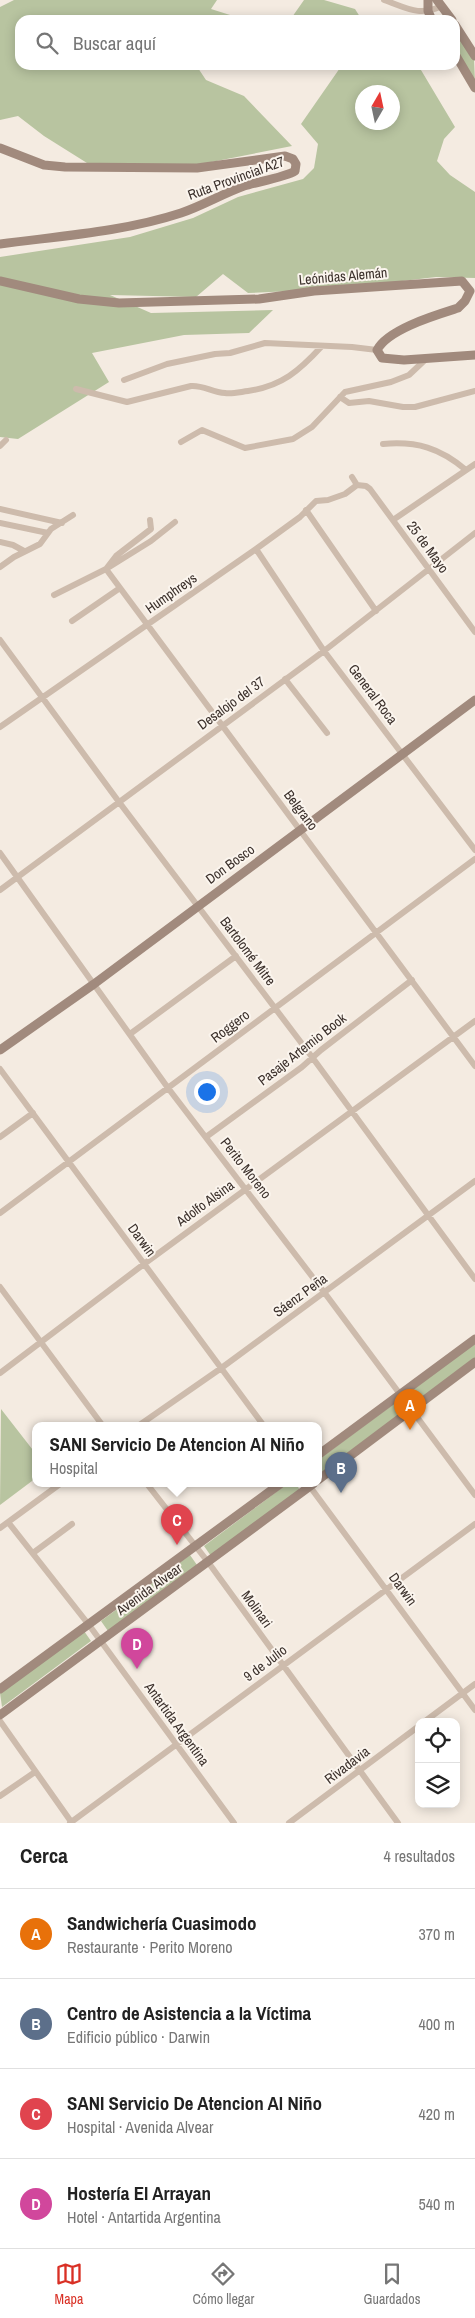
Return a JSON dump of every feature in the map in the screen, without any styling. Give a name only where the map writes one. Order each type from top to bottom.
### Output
[{"type":"street","points":[[384,0],[427,15]]},
{"type":"street","points":[[428,0],[430,15]]},
{"type":"street","points":[[431,15],[440,3],[448,15]]},
{"type":"street","points":[[460,33],[475,56]]},
{"type":"street","points":[[460,62],[475,88]]},
{"type":"street","name":"Ruta Provincial A27","points":[[0,148],[44,165],[65,167],[175,170],[285,156],[293,159],[296,164],[295,171],[290,174],[269,178],[242,187],[173,215],[138,224],[0,244]]},
{"type":"street","name":"Leónidas Alemán","points":[[0,281],[41,292],[119,303],[259,299],[314,291],[380,286],[462,282],[466,284],[470,291],[465,301],[458,308],[396,332],[385,340],[377,350]]},
{"type":"street","points":[[124,380],[167,364],[216,354],[230,354],[265,343],[377,350],[382,358],[404,360],[475,355]]},
{"type":"street","points":[[76,389],[127,402],[200,385],[230,394],[262,389],[278,384],[300,369],[322,346]]},
{"type":"street","points":[[181,442],[202,430],[246,448],[293,439],[312,426],[340,397],[352,389],[391,382],[409,375],[427,358]]},
{"type":"street","points":[[340,397],[349,402],[369,402],[403,408],[415,407],[475,391]]},
{"type":"street","points":[[0,446],[6,440]]},
{"type":"street","points":[[383,444],[402,443],[440,451],[466,470]]},
{"type":"street","points":[[393,520],[475,464]]},
{"type":"street","points":[[352,477],[357,485]]},
{"type":"street","name":"25 de Mayo","points":[[357,485],[366,486],[370,489],[475,632]]},
{"type":"street","name":"Humphreys","points":[[0,727],[256,549],[316,501],[328,500],[345,494],[357,485]]},
{"type":"street","points":[[0,509],[62,523]]},
{"type":"street","points":[[306,510],[376,611]]},
{"type":"street","points":[[0,567],[40,544],[48,533],[73,515]]},
{"type":"street","points":[[106,569],[116,556],[151,529],[150,520]]},
{"type":"street","points":[[54,595],[106,569],[151,541],[175,522]]},
{"type":"street","points":[[0,523],[48,533]]},
{"type":"street","name":"Desalojo del 37","points":[[0,890],[324,651],[475,533]]},
{"type":"street","points":[[0,542],[13,545],[24,552]]},
{"type":"street","name":"General Roca","points":[[256,549],[324,651],[475,850]]},
{"type":"street","name":"Belgrano","points":[[106,569],[475,1066]]},
{"type":"street","points":[[72,621],[120,588]]},
{"type":"street","name":"Bartolomé Mitre","points":[[0,640],[119,802],[275,1007],[475,1279]]},
{"type":"street","points":[[285,679],[327,733]]},
{"type":"street","name":"Don Bosco","points":[[0,1050],[94,984],[197,905],[301,831],[475,700]]},
{"type":"street","name":"Perito Moreno","points":[[0,853],[168,1088],[324,1292],[475,1495]]},
{"type":"street","name":"Roggero","points":[[0,1212],[475,859]]},
{"type":"street","points":[[130,1034],[236,956]]},
{"type":"street","name":"Pasaje Artemio Book","points":[[206,1137],[412,980]]},
{"type":"street","name":"Adolfo Alsina","points":[[0,1373],[144,1264],[475,1021]]},
{"type":"street","name":"Darwin","points":[[0,1069],[261,1422]]},
{"type":"street","points":[[0,1137],[33,1113]]},
{"type":"street","name":"Sáenz Peña","points":[[144,1422],[220,1369],[475,1181]]},
{"type":"street","points":[[0,1288],[100,1422]]},
{"type":"street","points":[[322,1453],[475,1339]]},
{"type":"street","points":[[322,1477],[475,1362]]},
{"type":"street","points":[[0,1528],[56,1487]]},
{"type":"street","name":"Molinari","points":[[149,1487],[208,1562],[398,1823]]},
{"type":"street","name":"Avenida Alvear","points":[[0,1689],[276,1487]]},
{"type":"street","name":"Avenida Alvear","points":[[0,1715],[308,1487]]},
{"type":"street","name":"Darwin","points":[[312,1487],[475,1710]]},
{"type":"street","name":"Antartida Argentina","points":[[8,1522],[89,1625],[234,1823]]},
{"type":"street","points":[[33,1553],[72,1524]]},
{"type":"street","name":"9 de Julio","points":[[71,1823],[475,1524]]},
{"type":"street","points":[[429,1718],[475,1684]]},
{"type":"street","points":[[0,1721],[71,1823]]},
{"type":"street","name":"Rivadavia","points":[[289,1823],[415,1729]]},
{"type":"street","points":[[0,1796],[34,1772]]},
{"type":"green space","points":[[14,0],[217,0],[211,9],[230,15],[15,15],[15,70],[199,70],[206,80],[244,96],[292,146],[191,166],[87,163],[44,136],[18,116],[0,120],[0,7]]},
{"type":"green space","points":[[304,0],[324,0],[355,9],[359,15],[294,15]]},
{"type":"green space","points":[[460,37],[474,59],[475,82],[460,58]]},
{"type":"green space","points":[[339,70],[421,70],[455,127],[444,139],[437,161],[450,175],[475,192],[475,278],[436,277],[335,289],[248,293],[223,274],[196,297],[110,295],[151,313],[273,310],[249,333],[184,335],[92,353],[109,382],[18,439],[0,437],[0,257],[130,237],[193,218],[238,197],[303,179],[314,168],[318,144],[301,124]]},
{"type":"green space","points":[[475,1343],[475,1359],[418,1401],[411,1391]]},
{"type":"green space","points":[[395,1403],[402,1413],[322,1472],[322,1457]]},
{"type":"green space","points":[[1,1409],[32,1449],[32,1481],[0,1505]]},
{"type":"green space","points":[[283,1487],[298,1487],[300,1490],[211,1556],[204,1546]]},
{"type":"green space","points":[[190,1555],[197,1565],[108,1631],[101,1621]]},
{"type":"green space","points":[[84,1631],[91,1641],[2,1707],[0,1693]]},
{"type":"place","name":"Sandwichería Cuasimodo","points":[[410,1430]]},
{"type":"place","name":"Centro de Asistencia a la Víctima","points":[[341,1493]]},
{"type":"place","name":"SANI Servicio De Atencion Al Niño","points":[[177,1545]]},
{"type":"place","name":"Hostería El Arrayan","points":[[137,1669]]}]
